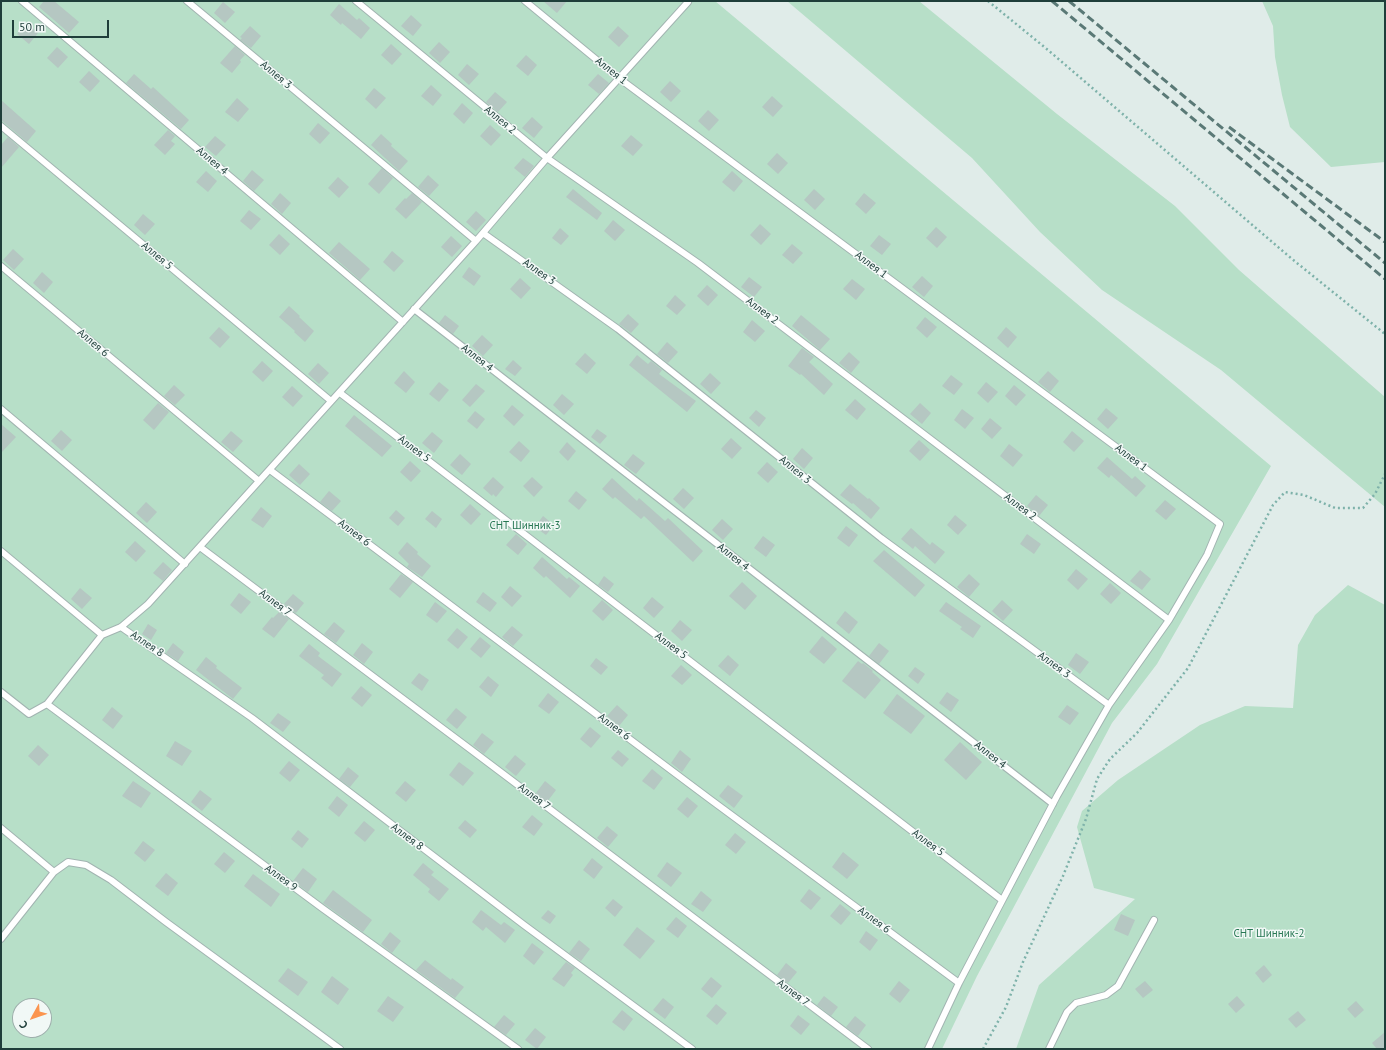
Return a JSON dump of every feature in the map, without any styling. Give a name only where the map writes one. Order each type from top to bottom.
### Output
[{"type":"lane","name":"Аллея 4","points":[[22,1],[403,322]]},
{"type":"lane","name":"Аллея 3","points":[[187,1],[476,241]]},
{"type":"lane","name":"Аллея 2","points":[[356,1],[547,158],[698,263],[1169,620]]},
{"type":"lane","name":"Аллея 1","points":[[524,1],[620,79],[1220,524],[1207,555],[1169,620]]},
{"type":"lane","points":[[1,692],[29,714],[46,704],[102,635],[121,627],[148,604],[331,401],[340,393],[476,241],[547,158],[688,2]]},
{"type":"lane","name":"Аллея 5","points":[[1,126],[331,401]]},
{"type":"lane","name":"Аллея 3","points":[[483,233],[618,328],[881,538],[1110,705]]},
{"type":"lane","name":"Аллея 6","points":[[1,266],[259,481]]},
{"type":"lane","name":"Аллея 4","points":[[414,309],[1053,804]]},
{"type":"lane","name":"Аллея 5","points":[[340,393],[1002,900]]},
{"type":"lane","points":[[1,409],[185,564]]},
{"type":"lane","name":"Аллея 6","points":[[270,470],[699,791],[959,983]]},
{"type":"lane","name":"Аллея 7","points":[[200,547],[868,1049]]},
{"type":"lane","points":[[1,551],[102,635]]},
{"type":"lane","points":[[928,1049],[959,983],[1053,804],[1110,705],[1169,620]]},
{"type":"lane","name":"Аллея 8","points":[[121,627],[252,718],[518,920],[692,1049]]},
{"type":"lane","name":"Аллея 9","points":[[46,704],[322,908],[518,1049]]},
{"type":"lane","points":[[1,828],[54,872]]},
{"type":"lane","points":[[1,939],[54,872],[68,862],[86,865],[111,880],[340,1049]]},
{"type":"lane","points":[[1049,1049],[1067,1012],[1076,1003],[1106,995],[1118,986],[1154,920]]},
{"type":"path","points":[[988,1],[1292,259],[1385,334]]},
{"type":"path","points":[[983,1049],[1006,1008],[1023,962],[1063,876],[1086,819],[1097,779],[1110,758],[1137,733],[1188,668],[1273,505],[1285,492],[1304,495],[1334,508],[1363,508],[1375,494],[1385,474]]},
{"type":"green space","name":"СНТ Шинник-3","points":[[1,1],[715,1],[1271,466],[1157,664],[1112,723],[977,976],[942,1049],[1,1049]]},
{"type":"green space","points":[[787,1],[919,1],[1057,114],[1175,206],[1239,270],[1385,397],[1385,507],[1221,370],[1102,290],[1040,232],[972,158]]},
{"type":"green space","points":[[1262,1],[1385,1],[1385,162],[1331,167],[1290,127],[1275,57],[1273,26]]},
{"type":"green space","name":"СНТ Шинник-2","points":[[1348,585],[1385,605],[1385,1049],[1016,1049],[1039,985],[1135,899],[1094,888],[1077,827],[1082,811],[1118,780],[1200,725],[1245,706],[1293,708],[1298,645],[1315,615]]},
{"type":"building","points":[[44,1],[54,1],[79,22],[69,33],[39,7]]},
{"type":"building","points":[[543,1],[567,1],[557,13]]},
{"type":"building","points":[[223,2],[235,12],[225,23],[214,13]]},
{"type":"building","points":[[339,4],[357,20],[359,18],[370,28],[361,39],[330,15]]},
{"type":"building","points":[[411,15],[422,25],[413,36],[401,26]]},
{"type":"building","points":[[27,23],[38,33],[29,44],[17,34]]},
{"type":"building","points":[[250,26],[261,36],[251,48],[240,40],[242,38],[240,37]]},
{"type":"building","points":[[618,26],[629,36],[619,47],[608,37]]},
{"type":"building","points":[[439,42],[450,52],[440,63],[429,53]]},
{"type":"building","points":[[391,44],[402,54],[392,65],[381,55]]},
{"type":"building","points":[[235,46],[245,55],[232,73],[220,63]]},
{"type":"building","points":[[57,47],[68,57],[58,68],[47,58]]},
{"type":"building","points":[[526,55],[537,65],[528,76],[516,66]]},
{"type":"building","points":[[467,64],[479,74],[469,85],[458,75]]},
{"type":"building","points":[[89,71],[100,81],[90,92],[79,82]]},
{"type":"building","points":[[134,74],[151,89],[153,87],[189,120],[181,129],[126,83]]},
{"type":"building","points":[[598,74],[609,83],[599,94],[588,85]]},
{"type":"building","points":[[670,81],[681,91],[671,102],[660,92]]},
{"type":"building","points":[[431,85],[442,95],[433,106],[421,96]]},
{"type":"building","points":[[374,88],[386,98],[376,109],[365,99]]},
{"type":"building","points":[[495,92],[507,102],[498,112],[486,102]]},
{"type":"building","points":[[772,96],[783,106],[773,117],[762,107]]},
{"type":"building","points":[[237,98],[249,109],[238,122],[225,112]]},
{"type":"building","points":[[1,100],[36,131],[27,142],[1,120]]},
{"type":"building","points":[[462,103],[473,113],[464,124],[453,114]]},
{"type":"building","points":[[708,110],[719,120],[709,131],[698,121]]},
{"type":"building","points":[[532,117],[543,127],[534,138],[522,128]]},
{"type":"building","points":[[318,123],[330,133],[320,144],[309,134]]},
{"type":"building","points":[[490,125],[501,135],[491,146],[480,136]]},
{"type":"building","points":[[168,130],[175,136],[171,141],[175,144],[165,155],[154,145]]},
{"type":"building","points":[[381,134],[392,144],[391,146],[408,161],[399,171],[371,145]]},
{"type":"building","points":[[631,135],[643,145],[633,156],[621,146]]},
{"type":"building","points":[[215,136],[226,145],[216,156],[205,147]]},
{"type":"building","points":[[8,137],[19,147],[1,168],[1,145]]},
{"type":"building","points":[[777,153],[788,163],[778,174],[767,164]]},
{"type":"building","points":[[523,158],[534,166],[525,177],[514,168]]},
{"type":"building","points":[[382,168],[393,178],[379,194],[368,184]]},
{"type":"building","points":[[252,170],[264,180],[254,191],[243,181]]},
{"type":"building","points":[[206,171],[217,181],[208,192],[196,182]]},
{"type":"building","points":[[732,171],[743,181],[734,192],[722,182]]},
{"type":"building","points":[[428,175],[439,185],[429,196],[418,187]]},
{"type":"building","points":[[338,177],[349,187],[339,198],[328,188]]},
{"type":"building","points":[[573,189],[602,213],[597,220],[566,197]]},
{"type":"building","points":[[814,189],[825,199],[815,210],[804,200]]},
{"type":"building","points":[[280,193],[291,203],[282,214],[271,204]]},
{"type":"building","points":[[412,193],[422,202],[406,219],[395,209]]},
{"type":"building","points":[[864,193],[876,203],[866,214],[855,204]]},
{"type":"building","points":[[249,210],[261,219],[251,230],[240,221]]},
{"type":"building","points":[[476,211],[486,220],[476,231],[466,222]]},
{"type":"building","points":[[143,214],[155,224],[145,235],[134,225]]},
{"type":"building","points":[[613,220],[625,230],[615,241],[604,231]]},
{"type":"building","points":[[760,224],[771,234],[761,245],[750,235]]},
{"type":"building","points":[[936,227],[947,237],[937,248],[926,238]]},
{"type":"building","points":[[560,228],[569,236],[561,245],[552,238]]},
{"type":"building","points":[[279,234],[290,244],[280,255],[269,245]]},
{"type":"building","points":[[879,235],[891,244],[882,255],[870,246]]},
{"type":"building","points":[[451,236],[462,246],[452,257],[441,247]]},
{"type":"building","points":[[339,242],[370,269],[360,280],[329,253]]},
{"type":"building","points":[[792,244],[803,253],[793,264],[782,255]]},
{"type":"building","points":[[13,249],[24,259],[14,270],[3,260]]},
{"type":"building","points":[[392,251],[404,261],[394,272],[383,262]]},
{"type":"building","points":[[469,267],[481,276],[474,286],[462,277]]},
{"type":"building","points":[[42,272],[53,282],[44,293],[33,283]]},
{"type":"building","points":[[922,276],[933,286],[924,297],[912,287]]},
{"type":"building","points":[[749,277],[762,287],[754,297],[741,287]]},
{"type":"building","points":[[520,278],[531,288],[521,299],[510,289]]},
{"type":"building","points":[[852,279],[865,289],[856,300],[843,289]]},
{"type":"building","points":[[707,285],[718,295],[708,306],[697,296]]},
{"type":"building","points":[[675,295],[686,305],[677,315],[666,306]]},
{"type":"building","points":[[289,306],[314,331],[305,342],[279,317]]},
{"type":"building","points":[[628,314],[639,324],[631,333],[619,324]]},
{"type":"building","points":[[445,315],[459,326],[453,334],[439,323]]},
{"type":"building","points":[[801,315],[830,339],[820,350],[792,326]]},
{"type":"building","points":[[925,317],[937,327],[927,338],[916,328]]},
{"type":"building","points":[[752,320],[765,331],[755,342],[743,332]]},
{"type":"building","points":[[219,327],[230,337],[220,348],[209,338]]},
{"type":"building","points":[[1006,327],[1017,337],[1008,348],[997,338]]},
{"type":"building","points":[[482,335],[493,345],[483,356],[472,346]]},
{"type":"building","points":[[667,342],[678,352],[668,363],[657,354]]},
{"type":"building","points":[[802,348],[814,357],[809,362],[833,384],[824,395],[801,374],[800,375],[788,366]]},
{"type":"building","points":[[849,352],[860,362],[851,373],[839,363]]},
{"type":"building","points":[[585,353],[596,363],[587,374],[575,364]]},
{"type":"building","points":[[637,355],[648,364],[651,361],[662,370],[659,374],[696,401],[687,412],[629,365]]},
{"type":"building","points":[[513,360],[522,368],[515,376],[505,369]]},
{"type":"building","points":[[262,361],[273,371],[263,382],[252,372]]},
{"type":"building","points":[[318,363],[329,373],[319,384],[308,374]]},
{"type":"building","points":[[404,371],[415,382],[406,393],[394,383]]},
{"type":"building","points":[[1048,371],[1059,381],[1050,392],[1038,382]]},
{"type":"building","points":[[710,373],[721,383],[711,394],[700,384]]},
{"type":"building","points":[[951,375],[963,384],[954,395],[942,386]]},
{"type":"building","points":[[439,382],[449,390],[439,402],[429,394]]},
{"type":"building","points":[[986,382],[998,392],[988,403],[977,393]]},
{"type":"building","points":[[476,384],[485,391],[470,407],[462,400]]},
{"type":"building","points":[[174,385],[185,395],[175,405],[164,396]]},
{"type":"building","points":[[1014,385],[1026,395],[1016,406],[1005,396]]},
{"type":"building","points":[[292,386],[303,396],[293,407],[282,397]]},
{"type":"building","points":[[562,394],[574,404],[564,415],[553,405]]},
{"type":"building","points":[[855,399],[866,409],[857,420],[845,410]]},
{"type":"building","points":[[158,403],[169,412],[154,430],[143,420]]},
{"type":"building","points":[[920,403],[931,413],[922,424],[910,414]]},
{"type":"building","points":[[512,405],[524,415],[514,426],[503,416]]},
{"type":"building","points":[[1106,408],[1118,418],[1108,429],[1097,419]]},
{"type":"building","points":[[962,409],[974,418],[965,429],[954,420]]},
{"type":"building","points":[[756,410],[766,418],[759,427],[749,418]]},
{"type":"building","points":[[475,411],[485,419],[477,429],[467,421]]},
{"type":"building","points":[[354,415],[392,446],[382,457],[345,426]]},
{"type":"building","points":[[990,418],[1002,428],[992,439],[981,429]]},
{"type":"building","points":[[1,424],[16,437],[1,453]]},
{"type":"building","points":[[597,429],[607,436],[600,444],[591,437]]},
{"type":"building","points":[[61,430],[72,440],[62,451],[51,441]]},
{"type":"building","points":[[231,431],[243,441],[233,452],[221,442]]},
{"type":"building","points":[[1072,431],[1084,441],[1074,452],[1063,442]]},
{"type":"building","points":[[432,432],[443,441],[434,453],[422,443]]},
{"type":"building","points":[[731,438],[742,448],[732,459],[721,449]]},
{"type":"building","points":[[919,440],[930,450],[920,461],[909,451]]},
{"type":"building","points":[[519,441],[530,451],[521,462],[509,452]]},
{"type":"building","points":[[567,442],[576,451],[568,461],[559,452]]},
{"type":"building","points":[[1009,444],[1023,455],[1013,467],[1000,456]]},
{"type":"building","points":[[802,448],[813,458],[804,469],[793,459]]},
{"type":"building","points":[[460,454],[471,464],[462,475],[450,465]]},
{"type":"building","points":[[633,454],[645,463],[636,474],[624,465]]},
{"type":"building","points":[[1107,457],[1132,479],[1135,476],[1146,486],[1136,497],[1111,475],[1109,478],[1097,468]]},
{"type":"building","points":[[410,461],[421,471],[411,482],[400,472]]},
{"type":"building","points":[[767,462],[778,472],[768,483],[757,473]]},
{"type":"building","points":[[299,464],[310,474],[300,485],[289,475]]},
{"type":"building","points":[[493,477],[504,487],[496,497],[493,494],[492,496],[483,488]]},
{"type":"building","points":[[532,477],[543,487],[534,497],[523,486]]},
{"type":"building","points":[[612,478],[637,501],[639,498],[665,521],[668,518],[703,551],[693,562],[644,516],[641,519],[615,497],[613,499],[602,489]]},
{"type":"building","points":[[850,484],[880,508],[871,519],[853,503],[852,504],[840,495]]},
{"type":"building","points":[[683,488],[694,498],[684,509],[673,499]]},
{"type":"building","points":[[329,491],[341,501],[332,511],[320,502]]},
{"type":"building","points":[[576,491],[587,500],[579,510],[568,501]]},
{"type":"building","points":[[1036,495],[1048,505],[1039,516],[1027,506]]},
{"type":"building","points":[[1165,500],[1176,509],[1166,520],[1155,511]]},
{"type":"building","points":[[146,502],[157,512],[147,523],[136,513]]},
{"type":"building","points":[[470,504],[481,514],[471,525],[460,515]]},
{"type":"building","points":[[261,507],[272,516],[263,528],[251,520]]},
{"type":"building","points":[[396,510],[405,518],[398,526],[389,518]]},
{"type":"building","points":[[432,511],[442,519],[436,528],[425,519]]},
{"type":"building","points":[[955,515],[967,525],[958,535],[947,525]]},
{"type":"building","points":[[543,516],[554,525],[546,535],[535,527]]},
{"type":"building","points":[[722,519],[733,529],[723,540],[712,530]]},
{"type":"building","points":[[846,526],[858,535],[849,547],[837,538]]},
{"type":"building","points":[[911,528],[930,545],[932,542],[945,552],[935,564],[915,546],[913,549],[901,539]]},
{"type":"building","points":[[516,534],[527,544],[518,555],[506,545]]},
{"type":"building","points":[[1027,534],[1041,544],[1034,554],[1020,544]]},
{"type":"building","points":[[763,536],[775,545],[766,557],[754,548]]},
{"type":"building","points":[[135,541],[146,551],[136,562],[125,552]]},
{"type":"building","points":[[407,542],[418,552],[417,554],[431,566],[422,577],[407,567],[409,564],[398,553]]},
{"type":"building","points":[[884,550],[925,585],[915,597],[873,561]]},
{"type":"building","points":[[542,557],[567,579],[569,577],[580,586],[570,598],[546,576],[544,578],[533,568]]},
{"type":"building","points":[[163,562],[172,570],[163,581],[153,573]]},
{"type":"building","points":[[1076,569],[1088,579],[1078,590],[1067,580]]},
{"type":"building","points":[[1140,570],[1151,579],[1142,590],[1130,581]]},
{"type":"building","points":[[401,574],[413,582],[400,598],[389,589]]},
{"type":"building","points":[[969,574],[980,584],[969,597],[957,587]]},
{"type":"building","points":[[604,576],[614,584],[608,592],[598,585]]},
{"type":"building","points":[[742,582],[757,596],[745,610],[729,596]]},
{"type":"building","points":[[1110,583],[1121,593],[1111,604],[1100,594]]},
{"type":"building","points":[[510,586],[522,596],[512,607],[501,597]]},
{"type":"building","points":[[80,588],[92,598],[82,609],[71,599]]},
{"type":"building","points":[[483,592],[497,603],[490,612],[476,602]]},
{"type":"building","points":[[239,593],[251,602],[241,614],[230,605]]},
{"type":"building","points":[[293,594],[304,603],[296,613],[284,604]]},
{"type":"building","points":[[652,597],[664,607],[654,618],[643,608]]},
{"type":"building","points":[[602,600],[613,610],[603,621],[592,611]]},
{"type":"building","points":[[1002,600],[1013,610],[1003,621],[992,611]]},
{"type":"building","points":[[435,602],[447,611],[437,623],[426,615]]},
{"type":"building","points":[[946,602],[981,626],[973,638],[960,629],[962,627],[939,611]]},
{"type":"building","points":[[845,611],[858,622],[849,634],[836,623]]},
{"type":"building","points":[[279,612],[289,619],[274,638],[262,629],[272,617],[273,618]]},
{"type":"building","points":[[680,620],[692,630],[682,641],[671,631]]},
{"type":"building","points":[[334,622],[345,631],[336,643],[324,634]]},
{"type":"building","points":[[148,624],[157,630],[151,640],[142,634]]},
{"type":"building","points":[[512,626],[523,635],[513,646],[502,637]]},
{"type":"building","points":[[457,628],[468,637],[458,649],[447,640]]},
{"type":"building","points":[[822,636],[837,649],[824,664],[809,652]]},
{"type":"building","points":[[480,637],[491,646],[481,658],[470,649]]},
{"type":"building","points":[[173,643],[184,652],[178,661],[166,653]]},
{"type":"building","points":[[362,643],[373,652],[364,664],[353,655]]},
{"type":"building","points":[[879,643],[889,651],[879,664],[869,656]]},
{"type":"building","points":[[309,644],[320,653],[318,656],[342,674],[332,687],[321,678],[324,675],[299,656]]},
{"type":"building","points":[[1076,653],[1089,662],[1080,674],[1068,665]]},
{"type":"building","points":[[728,655],[739,665],[730,676],[718,666]]},
{"type":"building","points":[[206,657],[217,666],[216,668],[242,688],[233,699],[196,670]]},
{"type":"building","points":[[596,658],[608,667],[601,675],[590,666]]},
{"type":"building","points":[[858,661],[873,671],[872,672],[881,680],[865,699],[842,681]]},
{"type":"building","points":[[681,665],[692,675],[682,685],[671,676]]},
{"type":"building","points":[[915,667],[925,674],[918,684],[908,676]]},
{"type":"building","points":[[419,673],[429,680],[422,691],[411,683]]},
{"type":"building","points":[[488,676],[499,685],[491,697],[479,687]]},
{"type":"building","points":[[361,686],[372,695],[362,707],[351,698]]},
{"type":"building","points":[[947,692],[959,700],[951,712],[939,703]]},
{"type":"building","points":[[548,693],[559,702],[549,714],[538,706]]},
{"type":"building","points":[[897,694],[925,716],[911,734],[883,713]]},
{"type":"building","points":[[617,705],[628,715],[619,726],[607,716]]},
{"type":"building","points":[[1067,705],[1079,713],[1070,725],[1058,717]]},
{"type":"building","points":[[112,707],[123,716],[113,729],[102,720]]},
{"type":"building","points":[[456,708],[467,717],[457,729],[446,720]]},
{"type":"building","points":[[278,713],[291,722],[283,732],[270,723]]},
{"type":"building","points":[[590,727],[601,736],[591,748],[580,739]]},
{"type":"building","points":[[482,733],[494,742],[484,754],[473,745]]},
{"type":"building","points":[[175,741],[192,751],[182,766],[166,756]]},
{"type":"building","points":[[960,742],[982,762],[966,780],[944,760]]},
{"type":"building","points":[[38,745],[49,755],[39,766],[28,756]]},
{"type":"building","points":[[618,750],[629,759],[622,767],[611,758]]},
{"type":"building","points":[[680,750],[691,759],[682,772],[671,763]]},
{"type":"building","points":[[515,755],[526,764],[516,776],[505,767]]},
{"type":"building","points":[[289,761],[300,770],[290,782],[279,773]]},
{"type":"building","points":[[459,762],[474,773],[463,786],[449,775]]},
{"type":"building","points":[[348,767],[359,776],[350,787],[339,779]]},
{"type":"building","points":[[652,769],[663,778],[654,790],[642,781]]},
{"type":"building","points":[[133,781],[151,793],[141,808],[122,796]]},
{"type":"building","points":[[405,781],[416,790],[406,802],[395,793]]},
{"type":"building","points":[[545,781],[556,790],[547,802],[536,793]]},
{"type":"building","points":[[728,785],[743,796],[734,808],[719,796]]},
{"type":"building","points":[[200,790],[212,799],[202,811],[191,802]]},
{"type":"building","points":[[337,796],[348,805],[339,817],[328,808]]},
{"type":"building","points":[[687,797],[698,806],[688,818],[677,809]]},
{"type":"building","points":[[532,815],[543,824],[534,836],[522,827]]},
{"type":"building","points":[[465,820],[477,830],[470,838],[458,828]]},
{"type":"building","points":[[364,821],[375,830],[365,842],[354,833]]},
{"type":"building","points":[[607,826],[618,835],[608,847],[597,838]]},
{"type":"building","points":[[298,830],[309,839],[302,848],[291,839]]},
{"type":"building","points":[[735,833],[746,842],[736,854],[725,845]]},
{"type":"building","points":[[143,841],[155,850],[145,862],[134,853]]},
{"type":"building","points":[[224,852],[235,861],[225,873],[214,864]]},
{"type":"building","points":[[843,852],[859,865],[847,879],[832,867]]},
{"type":"building","points":[[592,858],[603,867],[594,879],[583,870]]},
{"type":"building","points":[[667,862],[682,873],[671,887],[657,876]]},
{"type":"building","points":[[423,863],[434,872],[431,875],[449,889],[439,901],[428,892],[430,889],[413,875]]},
{"type":"building","points":[[303,868],[317,879],[308,892],[293,881]]},
{"type":"building","points":[[166,873],[178,883],[168,896],[155,886]]},
{"type":"building","points":[[253,874],[280,894],[271,907],[244,886]]},
{"type":"building","points":[[809,889],[821,898],[811,910],[800,901]]},
{"type":"building","points":[[333,890],[372,920],[363,932],[323,903]]},
{"type":"building","points":[[701,891],[712,900],[703,912],[691,904]]},
{"type":"building","points":[[613,899],[623,907],[615,917],[605,908]]},
{"type":"building","points":[[840,904],[851,913],[841,925],[830,916]]},
{"type":"building","points":[[481,910],[501,925],[504,922],[515,930],[505,943],[486,927],[483,931],[472,922]]},
{"type":"building","points":[[548,910],[556,916],[550,924],[541,918]]},
{"type":"building","points":[[1121,914],[1135,920],[1128,936],[1114,930]]},
{"type":"building","points":[[676,917],[687,926],[678,938],[666,929]]},
{"type":"building","points":[[637,927],[655,941],[640,959],[623,945]]},
{"type":"building","points":[[866,931],[878,940],[870,951],[859,942]]},
{"type":"building","points":[[390,932],[401,941],[392,953],[381,944]]},
{"type":"building","points":[[579,940],[590,949],[581,961],[569,953]]},
{"type":"building","points":[[532,943],[544,952],[534,965],[523,956]]},
{"type":"building","points":[[425,960],[451,980],[452,978],[464,987],[455,998],[416,970]]},
{"type":"building","points":[[566,962],[575,968],[571,973],[573,975],[564,987],[552,979]]},
{"type":"building","points":[[786,963],[797,972],[788,983],[777,975]]},
{"type":"building","points":[[1264,965],[1272,975],[1263,983],[1255,973]]},
{"type":"building","points":[[288,968],[308,982],[298,996],[278,981]]},
{"type":"building","points":[[332,976],[349,989],[338,1005],[321,992]]},
{"type":"building","points":[[711,977],[722,986],[712,998],[701,989]]},
{"type":"building","points":[[899,981],[910,990],[900,1003],[889,994]]},
{"type":"building","points":[[1145,981],[1153,990],[1143,998],[1135,989]]},
{"type":"building","points":[[388,996],[404,1007],[393,1022],[377,1011]]},
{"type":"building","points":[[824,996],[838,1007],[831,1016],[817,1005]]},
{"type":"building","points":[[1237,996],[1245,1005],[1236,1013],[1228,1004]]},
{"type":"building","points":[[663,998],[674,1007],[665,1019],[653,1010]]},
{"type":"building","points":[[1356,1001],[1364,1010],[1355,1018],[1347,1009]]},
{"type":"building","points":[[716,1004],[727,1013],[717,1025],[706,1016]]},
{"type":"building","points":[[622,1010],[633,1019],[624,1031],[612,1022]]},
{"type":"building","points":[[1298,1011],[1306,1020],[1296,1028],[1288,1019]]},
{"type":"building","points":[[504,1015],[515,1024],[506,1035],[494,1027]]},
{"type":"building","points":[[798,1015],[810,1024],[801,1035],[790,1026]]},
{"type":"building","points":[[855,1016],[866,1025],[858,1036],[846,1027]]},
{"type":"building","points":[[535,1028],[546,1037],[537,1049],[525,1040]]},
{"type":"building","points":[[1385,1032],[1385,1049],[1377,1049],[1372,1043]]},
{"type":"railway","points":[[1052,1],[1385,279]]},
{"type":"railway","points":[[1069,1],[1385,263]]},
{"type":"railway","points":[[1229,127],[1385,242]]}]
